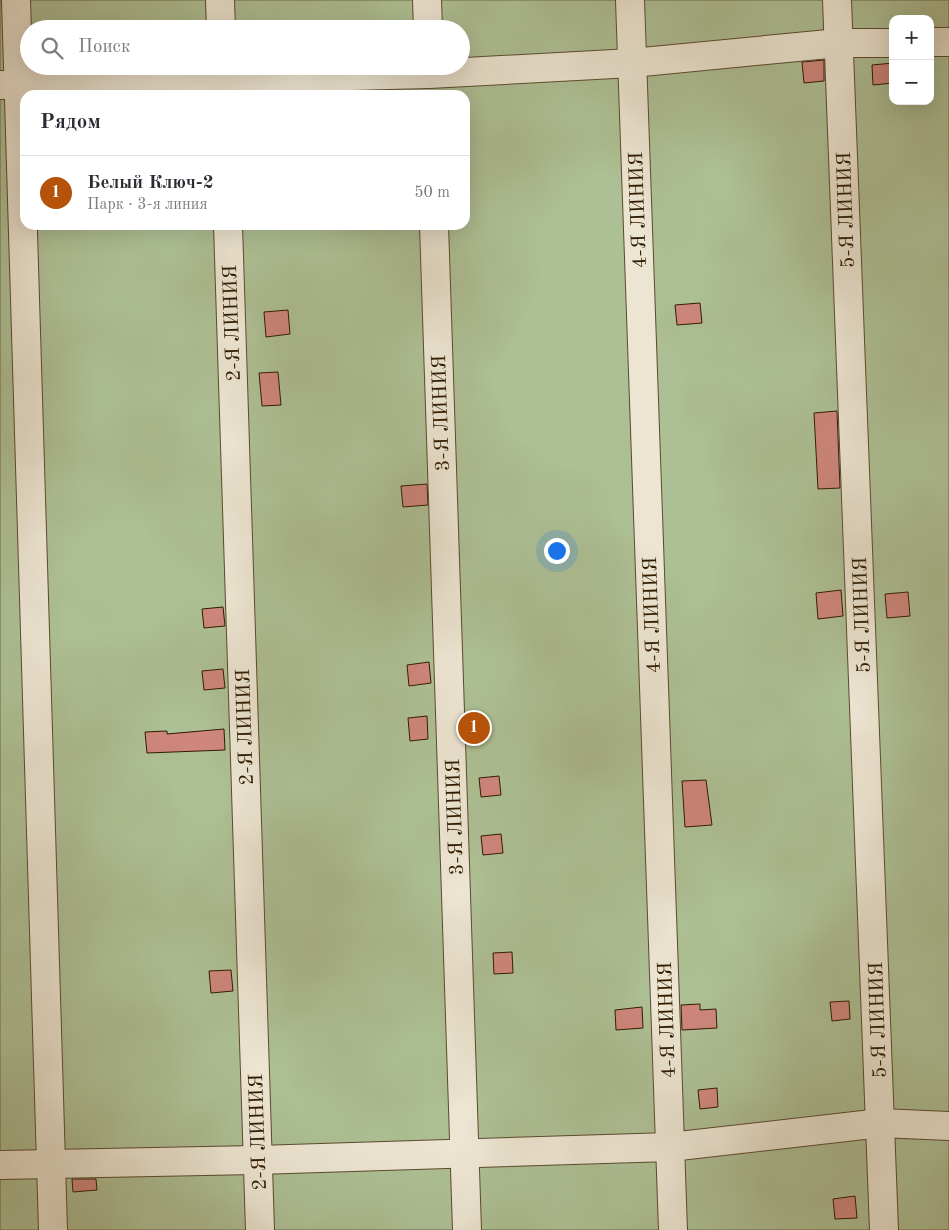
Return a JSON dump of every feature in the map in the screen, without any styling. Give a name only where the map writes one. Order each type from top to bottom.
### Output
[{"type":"street","points":[[16,0],[9,85],[52,1164],[53,1230]]},
{"type":"street","points":[[220,0],[221,20]]},
{"type":"street","points":[[426,0],[427,20]]},
{"type":"street","name":"4-Я ЛИНИЯ","points":[[630,0],[673,1230]]},
{"type":"street","name":"5-Я ЛИНИЯ","points":[[837,0],[884,1230]]},
{"type":"street","points":[[934,42],[949,42]]},
{"type":"street","points":[[470,75],[632,63],[839,43],[889,43]]},
{"type":"street","points":[[9,85],[429,78],[470,75]]},
{"type":"street","name":"2-Я ЛИНИЯ","points":[[228,230],[260,1230]]},
{"type":"street","name":"3-Я ЛИНИЯ","points":[[434,230],[467,1230]]},
{"type":"street","points":[[0,1165],[258,1160],[670,1147],[881,1122],[949,1126]]},
{"type":"green space","points":[[0,0],[949,0],[949,1230],[0,1230]]},
{"type":"building","points":[[824,60],[824,81],[804,83],[802,62]]},
{"type":"building","points":[[889,63],[889,83],[873,85],[872,65]]},
{"type":"building","points":[[700,303],[702,323],[677,325],[675,305]]},
{"type":"building","points":[[288,310],[290,334],[266,337],[264,312]]},
{"type":"building","points":[[278,372],[281,405],[262,406],[259,373]]},
{"type":"building","points":[[837,411],[840,488],[818,489],[814,413]]},
{"type":"building","points":[[427,484],[428,505],[403,507],[401,486]]},
{"type":"building","points":[[841,590],[843,616],[818,619],[816,593]]},
{"type":"building","points":[[908,592],[910,616],[887,618],[885,594]]},
{"type":"building","points":[[223,607],[225,626],[204,628],[202,609]]},
{"type":"building","points":[[429,662],[431,683],[409,686],[407,665]]},
{"type":"building","points":[[223,669],[225,688],[204,690],[202,671]]},
{"type":"building","points":[[427,716],[428,739],[410,741],[408,718]]},
{"type":"building","points":[[224,729],[225,750],[147,753],[145,732],[167,731],[167,734]]},
{"type":"building","points":[[499,776],[501,795],[481,797],[479,778]]},
{"type":"building","points":[[706,780],[712,825],[685,827],[682,781]]},
{"type":"building","points":[[501,834],[503,853],[483,855],[481,836]]},
{"type":"building","points":[[512,952],[513,973],[494,974],[493,953]]},
{"type":"building","points":[[231,970],[233,991],[211,993],[209,971]]},
{"type":"building","points":[[849,1001],[850,1019],[832,1021],[830,1002]]},
{"type":"building","points":[[700,1004],[700,1010],[716,1009],[717,1028],[682,1030],[681,1005]]},
{"type":"building","points":[[642,1007],[643,1028],[616,1030],[615,1010]]},
{"type":"building","points":[[717,1088],[718,1107],[700,1109],[698,1090]]},
{"type":"building","points":[[72,1179],[96,1179],[97,1190],[73,1192]]},
{"type":"building","points":[[855,1196],[857,1218],[835,1219],[833,1199]]},
{"type":"place","name":"Белый Ключ-2","points":[[474,728]]}]
